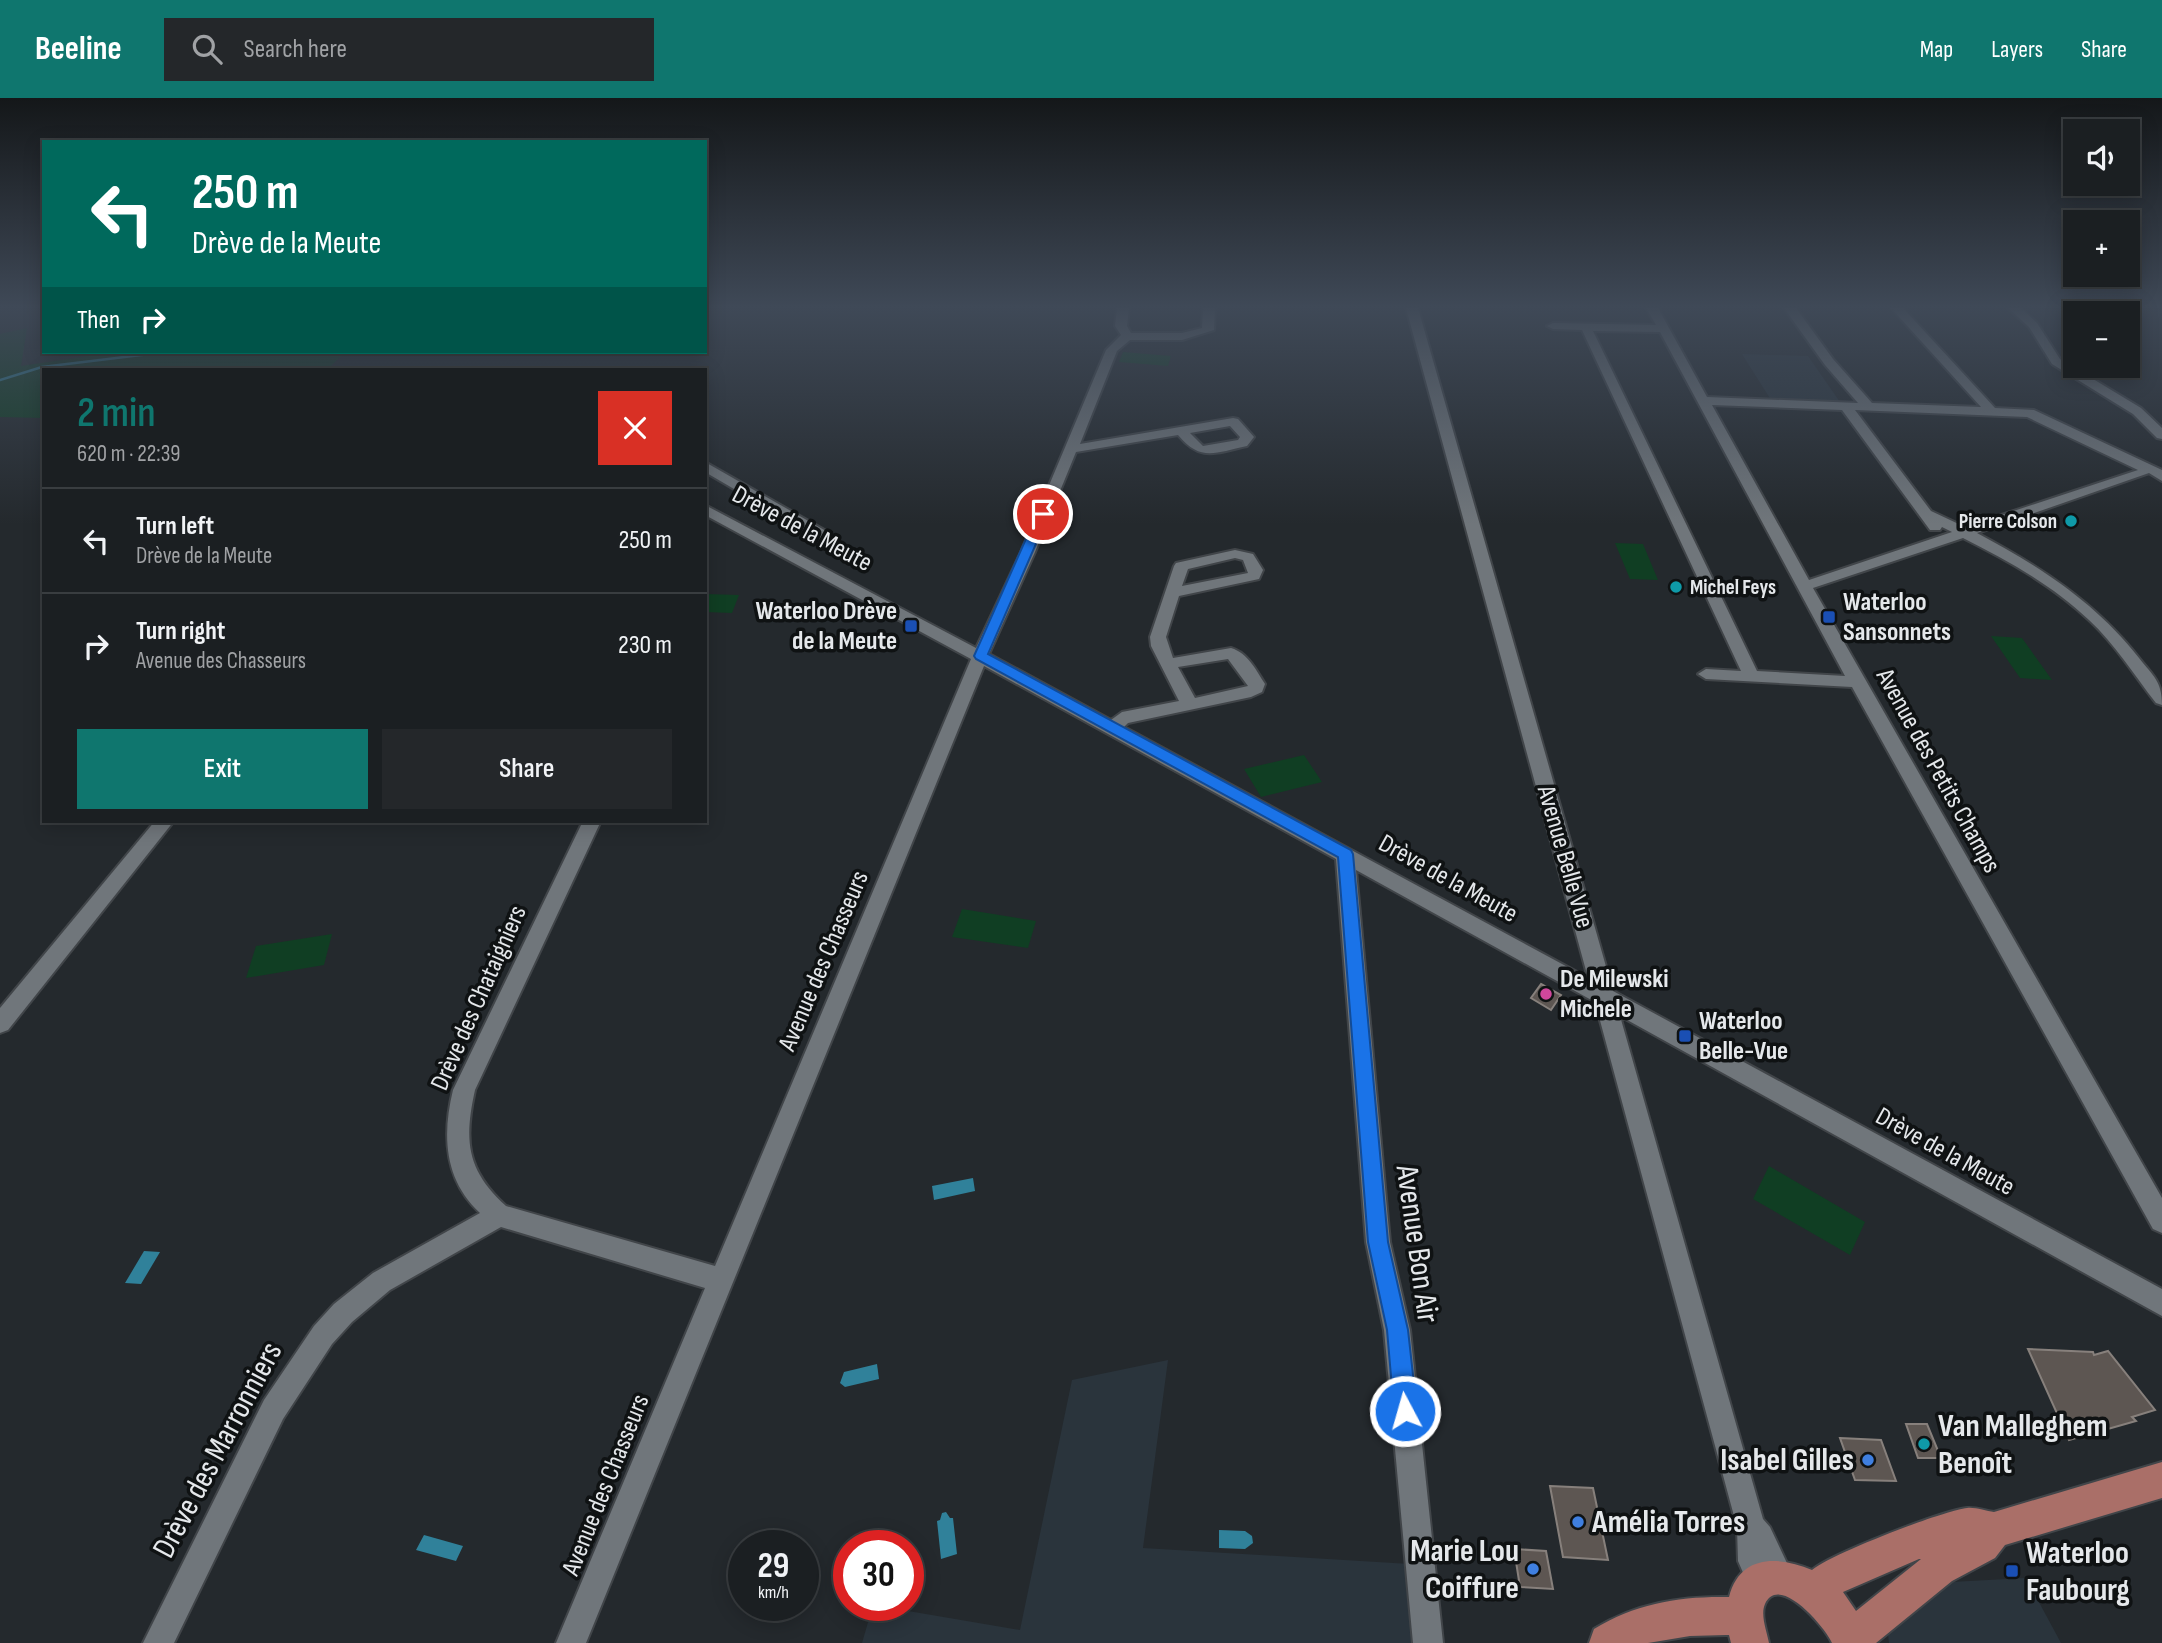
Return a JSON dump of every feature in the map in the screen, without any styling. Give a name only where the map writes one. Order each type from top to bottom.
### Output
[{"type":"main road","points":[[1818,1592],[1827,1581],[1842,1572],[1919,1541],[1968,1526],[1994,1530],[2162,1480]]},
{"type":"main road","points":[[1608,1643],[1625,1630],[1700,1615],[1746,1629],[1747,1595],[1769,1578],[1798,1581],[1818,1592],[1843,1622],[1851,1641],[1939,1568],[1982,1545],[1994,1530]]},
{"type":"street","name":"Avenue des Chasseurs","points":[[571,1643],[980,656],[1028,552],[1099,380]]},
{"type":"street","name":"Avenue Belle Vue","points":[[1432,380],[1751,1527],[1753,1561],[1769,1578]]},
{"type":"street","points":[[1611,380],[1751,675]]},
{"type":"street","name":"Avenue des Petits Champs","points":[[1691,380],[1857,682],[2162,1221]]},
{"type":"street","points":[[1838,380],[1929,515],[1942,540]]},
{"type":"street","points":[[1963,380],[1990,410]]},
{"type":"street","points":[[2084,380],[2137,411],[2162,435]]},
{"type":"street","points":[[1703,401],[2017,411],[2040,417],[2152,470]]},
{"type":"street","points":[[1083,419],[1097,436],[1117,441]]},
{"type":"street","points":[[1071,449],[1181,431]]},
{"type":"street","points":[[707,467],[821,534]]},
{"type":"street","points":[[1805,586],[2152,470]]},
{"type":"street","name":"Drève de la Meute","points":[[707,510],[1048,694],[1118,723],[1345,854],[2162,1303]]},
{"type":"street","points":[[1929,515],[1965,532],[2072,597],[2096,618],[2162,699]]},
{"type":"street","points":[[1171,593],[1254,576],[1256,570],[1254,564],[1242,555],[1194,561],[1181,566],[1178,571],[1171,593],[1158,637],[1159,646],[1189,703]]},
{"type":"street","points":[[1118,723],[1189,703],[1251,692],[1257,684],[1239,658],[1231,653],[1168,664]]},
{"type":"street","points":[[1706,674],[1857,682]]},
{"type":"street","points":[[0,1024],[163,823]]},
{"type":"street","name":"Drève des Chataigniers","points":[[591,823],[464,1090],[456,1118],[456,1146],[465,1176],[479,1199],[499,1214],[720,1280]]},
{"type":"street","name":"Avenue Bon Air","points":[[1345,854],[1378,1242],[1397,1330],[1428,1643]]},
{"type":"street","name":"Drève des Marronniers","points":[[158,1643],[264,1426],[292,1376],[326,1329],[366,1293],[499,1214]]},
{"type":"shaded area","points":[[1758,380],[1825,380],[1840,402],[1771,400]]},
{"type":"shaded area","points":[[1168,1360],[1143,1548],[1410,1564],[1413,1643],[862,1643],[868,1621],[924,1621],[924,1614],[1020,1630],[1072,1380]]},
{"type":"shaded area","points":[[2026,1578],[2061,1643],[1889,1643],[1887,1626],[1932,1583]]},
{"type":"green space","points":[[0,380],[42,380],[42,418],[0,417]]},
{"type":"green space","points":[[1615,543],[1643,544],[1658,580],[1630,579]]},
{"type":"green space","points":[[707,594],[739,595],[732,613],[707,612]]},
{"type":"green space","points":[[1991,636],[2022,638],[2052,680],[2020,678]]},
{"type":"green space","points":[[1304,755],[1322,782],[1261,797],[1244,769]]},
{"type":"green space","points":[[962,909],[1036,921],[1028,948],[952,937]]},
{"type":"green space","points":[[332,934],[324,965],[246,978],[256,946]]},
{"type":"green space","points":[[1769,1166],[1865,1222],[1850,1255],[1753,1199]]},
{"type":"water","points":[[973,1178],[975,1191],[934,1200],[932,1186]]},
{"type":"water","points":[[144,1251],[160,1252],[141,1284],[125,1283]]},
{"type":"water","points":[[877,1364],[879,1379],[845,1387],[840,1383],[844,1372]]},
{"type":"water","points":[[946,1512],[953,1518],[957,1554],[941,1559],[937,1521],[942,1513]]},
{"type":"water","points":[[1219,1530],[1245,1531],[1252,1536],[1253,1543],[1245,1549],[1219,1548]]},
{"type":"water","points":[[424,1535],[463,1546],[456,1561],[416,1550]]},
{"type":"building","name":"De Milewski Michele","points":[[1541,984],[1561,995],[1551,1010],[1531,998]]},
{"type":"building","points":[[2028,1349],[2093,1352],[2094,1355],[2108,1351],[2155,1410],[2132,1417],[2136,1421],[2069,1440]]},
{"type":"building","name":"Van Malleghem Benoît","points":[[1906,1424],[1927,1424],[1941,1458],[1918,1458]]},
{"type":"building","name":"Isabel Gilles","points":[[1840,1438],[1881,1440],[1896,1481],[1855,1480]]},
{"type":"building","name":"Amélia Torres","points":[[1550,1486],[1593,1488],[1608,1560],[1563,1557]]},
{"type":"building","name":"Marie Lou Coiffure","points":[[1514,1549],[1546,1551],[1553,1589],[1520,1587]]},
{"type":"place","name":"Pierre Colson","points":[[2071,521]]},
{"type":"place","name":"Michel Feys","points":[[1676,587]]},
{"type":"place","name":"Waterloo Sansonnets","points":[[1829,617]]},
{"type":"place","name":"Waterloo Drève de la Meute","points":[[911,626]]},
{"type":"place","name":"De Milewski Michele","points":[[1546,994]]},
{"type":"place","name":"Waterloo Belle-Vue","points":[[1685,1036]]},
{"type":"place","name":"Van Malleghem Benoît","points":[[1924,1444]]},
{"type":"place","name":"Isabel Gilles","points":[[1868,1460]]},
{"type":"place","name":"Amélia Torres","points":[[1578,1522]]},
{"type":"place","name":"Marie Lou Coiffure","points":[[1533,1569]]},
{"type":"place","name":"Waterloo Faubourg","points":[[2012,1571]]},
{"type":"route","points":[[1043,514],[980,656],[1345,854],[1378,1242],[1397,1330],[1405,1411]]}]
